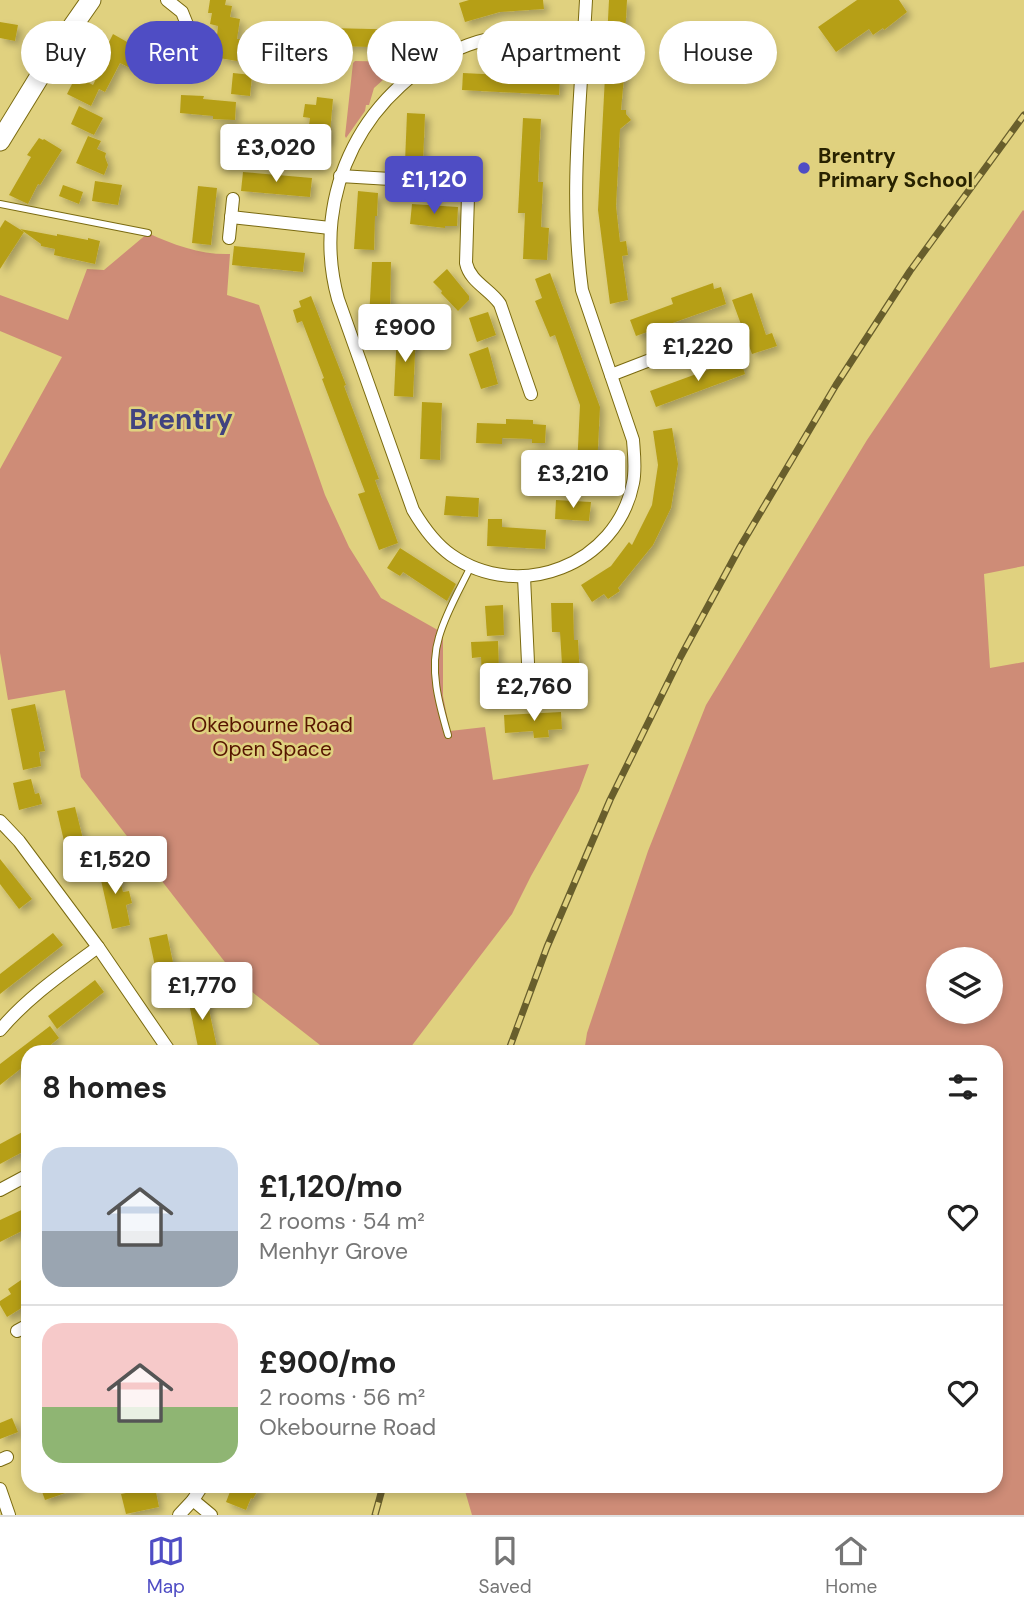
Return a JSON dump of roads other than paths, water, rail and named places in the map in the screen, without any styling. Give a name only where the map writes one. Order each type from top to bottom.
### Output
[{"type":"street","points":[[0,141],[54,53],[91,0]]},
{"type":"street","points":[[167,0],[182,12],[186,21]]},
{"type":"street","points":[[585,21],[586,0]]},
{"type":"street","points":[[477,42],[430,64],[401,86],[368,122],[353,146],[340,176],[330,228],[330,259],[338,299],[413,510],[434,540],[449,554],[484,571],[524,577],[541,575],[576,562],[593,550],[617,523],[633,482],[633,440],[582,290],[576,239],[581,84]]},
{"type":"street","points":[[340,176],[458,183],[465,186],[468,196],[468,271],[500,304],[531,394]]},
{"type":"street","points":[[229,238],[233,199]]},
{"type":"street","points":[[231,217],[330,228]]},
{"type":"street","points":[[611,374],[720,334]]},
{"type":"street","points":[[524,577],[529,684]]},
{"type":"street","points":[[0,821],[19,841],[98,947],[165,1045]]},
{"type":"street","points":[[0,1030],[24,1004],[98,947]]},
{"type":"street","points":[[0,1190],[21,1179]]},
{"type":"street","points":[[0,1489],[9,1515]]},
{"type":"street","points":[[179,1515],[197,1493]]},
{"type":"street","points":[[192,1500],[211,1515]]},
{"type":"lane","points":[[0,204],[148,233]]},
{"type":"lane","points":[[448,735],[435,680],[438,639],[471,566]]},
{"type":"railway","points":[[511,1045],[547,947],[610,800],[681,656],[740,547],[836,385],[910,271],[1024,115]]},
{"type":"railway","points":[[375,1515],[381,1493]]},
{"type":"place","name":"Brentry Primary School","points":[[804,168]]},
{"type":"district","name":"Brentry","points":[[181,419]]},
{"type":"park label","name":"Okebourne Road Open Space","points":[[272,737]]}]
